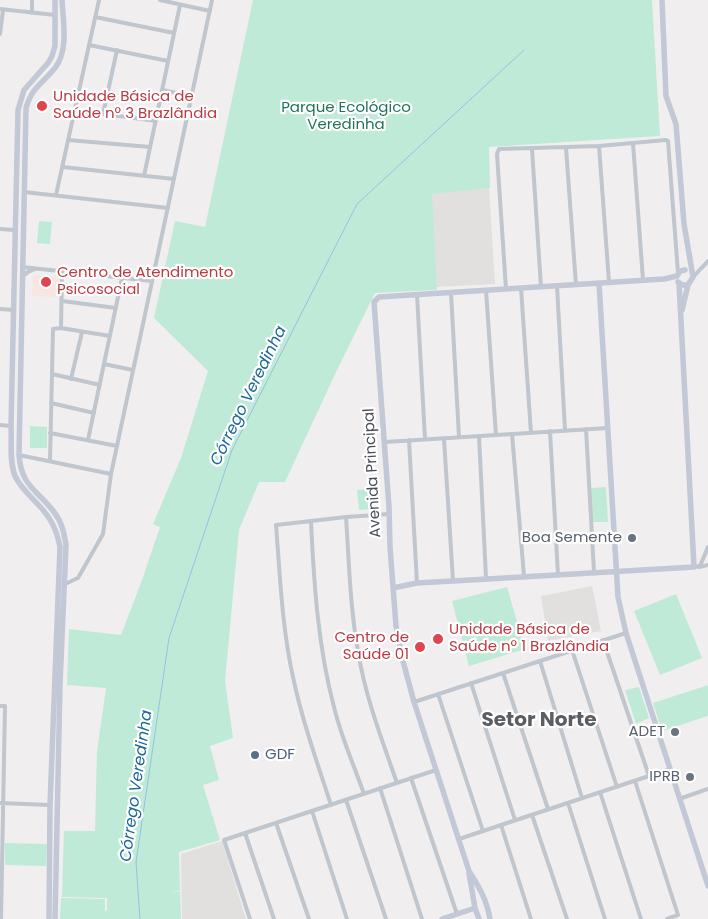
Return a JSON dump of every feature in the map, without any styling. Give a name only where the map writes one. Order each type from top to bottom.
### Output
[{"type":"street","points":[[32,0],[32,13]]},
{"type":"street","points":[[54,854],[50,805],[66,545],[63,528],[54,513],[15,475],[11,426],[18,110],[24,90],[52,56],[55,46],[55,0]]},
{"type":"street","points":[[49,919],[54,854],[60,547],[56,530],[48,516],[24,491],[22,482],[20,446],[24,123],[26,108],[33,90],[56,68],[62,55],[62,0]]},
{"type":"street","points":[[56,195],[99,0]]},
{"type":"street","points":[[160,0],[210,11]]},
{"type":"street","points":[[64,584],[78,578],[103,534],[111,474],[212,0]]},
{"type":"street","points":[[662,0],[666,96],[676,124],[684,224],[690,251],[692,276],[680,319]]},
{"type":"street","points":[[144,176],[180,5]]},
{"type":"street","points":[[0,34],[1,10],[55,16]]},
{"type":"street","points":[[95,17],[174,33]]},
{"type":"street","points":[[89,45],[168,61]]},
{"type":"street","points":[[103,114],[116,50]]},
{"type":"street","points":[[162,90],[191,96]]},
{"type":"street","points":[[75,110],[156,121]]},
{"type":"street","points":[[68,140],[150,148]]},
{"type":"street","points":[[506,288],[497,151],[599,146],[666,140],[669,144],[676,256],[680,276],[680,319],[694,568]]},
{"type":"street","points":[[633,143],[643,280]]},
{"type":"street","points":[[599,146],[609,282]]},
{"type":"street","points":[[566,148],[576,284]]},
{"type":"street","points":[[532,149],[541,287]]},
{"type":"street","points":[[16,159],[18,162],[24,160]]},
{"type":"street","points":[[63,167],[174,179]]},
{"type":"street","points":[[16,171],[21,169],[24,171]]},
{"type":"street","points":[[24,192],[168,208]]},
{"type":"street","points":[[0,229],[15,230]]},
{"type":"street","points":[[680,276],[690,251]]},
{"type":"street","points":[[692,276],[708,261]]},
{"type":"street","points":[[22,267],[152,281]]},
{"type":"street","points":[[22,277],[36,269]]},
{"type":"street","points":[[61,328],[62,272]]},
{"type":"street","name":"Avenida Principal","points":[[680,276],[682,285],[688,285]]},
{"type":"street","name":"Avenida Principal","points":[[490,919],[488,905],[483,893],[469,871],[414,702],[396,626],[374,302],[379,298],[417,294],[692,276]]},
{"type":"street","points":[[88,440],[122,278]]},
{"type":"street","points":[[599,283],[618,598],[626,633],[708,886]]},
{"type":"street","points":[[557,286],[565,430]]},
{"type":"street","points":[[521,288],[531,433]]},
{"type":"street","points":[[486,290],[496,435]]},
{"type":"street","points":[[451,293],[459,437]]},
{"type":"street","points":[[417,294],[425,439]]},
{"type":"street","points":[[62,301],[116,308]]},
{"type":"street","points":[[0,309],[22,318]]},
{"type":"street","points":[[50,461],[53,329],[61,328],[110,336]]},
{"type":"street","points":[[72,379],[82,332]]},
{"type":"street","points":[[104,364],[133,370]]},
{"type":"street","points":[[12,372],[15,374],[21,372]]},
{"type":"street","points":[[52,374],[100,385]]},
{"type":"street","points":[[12,384],[18,382],[21,384]]},
{"type":"street","points":[[51,403],[94,413]]},
{"type":"street","points":[[0,424],[11,426]]},
{"type":"street","points":[[385,442],[608,428]]},
{"type":"street","points":[[586,429],[594,572]]},
{"type":"street","points":[[550,432],[558,575]]},
{"type":"street","points":[[50,433],[117,446]]},
{"type":"street","points":[[512,434],[524,576]]},
{"type":"street","points":[[479,436],[486,578]]},
{"type":"street","points":[[444,439],[453,580]]},
{"type":"street","points":[[410,440],[417,583]]},
{"type":"street","points":[[12,445],[16,449],[20,446]]},
{"type":"street","points":[[12,454],[16,452],[20,455],[111,474]]},
{"type":"street","points":[[331,805],[292,676],[280,586],[276,525],[389,514]]},
{"type":"street","points":[[346,517],[352,604],[358,652],[369,699],[396,783]]},
{"type":"street","points":[[310,522],[315,594],[322,652],[334,708],[364,794]]},
{"type":"street","points":[[694,568],[700,566],[708,547]]},
{"type":"street","points":[[393,588],[417,583],[453,580],[694,568],[708,565]]},
{"type":"street","points":[[414,702],[626,633]]},
{"type":"street","points":[[603,640],[649,776]]},
{"type":"street","points":[[572,650],[617,787]]},
{"type":"street","points":[[540,661],[582,798]]},
{"type":"street","points":[[503,673],[548,809]]},
{"type":"street","points":[[471,683],[515,820]]},
{"type":"street","points":[[438,694],[483,831]]},
{"type":"street","points":[[0,706],[6,706],[2,803],[1,919]]},
{"type":"street","points":[[459,839],[670,769]]},
{"type":"street","points":[[250,919],[224,840],[436,770]]},
{"type":"street","points":[[411,778],[457,914]]},
{"type":"street","points":[[635,781],[678,915],[666,919]]},
{"type":"street","points":[[380,788],[422,919]]},
{"type":"street","points":[[679,799],[708,789]]},
{"type":"street","points":[[600,792],[641,919]]},
{"type":"street","points":[[346,800],[386,919]]},
{"type":"street","points":[[2,803],[50,805]]},
{"type":"street","points":[[568,803],[605,919]]},
{"type":"street","points":[[312,811],[348,919]]},
{"type":"street","points":[[532,815],[567,919]]},
{"type":"street","points":[[276,823],[309,919]]},
{"type":"street","points":[[501,825],[531,919]]},
{"type":"street","points":[[245,833],[274,919]]},
{"type":"street","points":[[53,863],[55,919]]},
{"type":"street","points":[[469,871],[472,897],[479,919]]},
{"type":"street","points":[[472,897],[476,892],[483,893]]},
{"type":"street","points":[[442,919],[475,908]]},
{"type":"shaded area","points":[[489,188],[495,284],[436,287],[430,192]]},
{"type":"shaded area","name":"Centro de Atendimento Psicosocial","points":[[33,275],[59,277],[58,297],[32,296]]},
{"type":"shaded area","points":[[592,586],[601,631],[548,641],[541,596]]},
{"type":"shaded area","points":[[222,841],[246,919],[182,919],[181,854]]},
{"type":"green space","name":"Parque Ecológico Veredinha","points":[[253,0],[652,0],[660,136],[489,147],[490,188],[432,194],[437,290],[375,293],[285,482],[259,482],[239,530],[225,681],[233,738],[210,746],[219,780],[203,785],[220,840],[179,852],[180,890],[170,894],[180,891],[181,919],[60,919],[61,898],[105,899],[105,911],[108,910],[107,898],[62,897],[64,831],[95,831],[97,751],[106,688],[67,685],[69,629],[121,635],[160,527],[153,524],[181,458],[208,371],[154,318],[175,221],[205,227]]},
{"type":"green space","points":[[39,221],[52,222],[50,244],[37,243]]},
{"type":"green space","points":[[30,426],[47,427],[47,448],[30,448]]},
{"type":"green space","points":[[606,487],[608,522],[592,522],[590,488]]},
{"type":"green space","points":[[370,489],[372,509],[359,510],[357,490]]},
{"type":"green space","points":[[507,587],[525,649],[469,666],[452,601]]},
{"type":"green space","points":[[676,594],[702,658],[660,675],[634,611]]},
{"type":"green space","points":[[708,685],[708,716],[662,731],[653,703]]},
{"type":"green space","points":[[639,687],[649,718],[636,724],[625,690]]},
{"type":"green space","points":[[5,843],[47,844],[46,866],[5,865]]},
{"type":"waterway","name":"Córrego Veredinha","points":[[140,919],[136,862],[169,638],[232,450],[357,204],[524,50]]},
{"type":"place","name":"Unidade Básica de Saúde nº 3 Brazlândia","points":[[42,106]]},
{"type":"place","name":"Centro de Atendimento Psicosocial","points":[[46,282]]},
{"type":"place","name":"Boa Semente","points":[[632,538]]},
{"type":"place","name":"Unidade Básica de Saúde nº 1 Brazlândia","points":[[438,639]]},
{"type":"place","name":"Centro de Saúde 01","points":[[420,647]]},
{"type":"place","name":"ADET","points":[[675,732]]},
{"type":"place","name":"GDF","points":[[255,755]]},
{"type":"place","name":"IPRB","points":[[690,777]]},
{"type":"district","name":"Setor Norte","points":[[539,721]]}]
